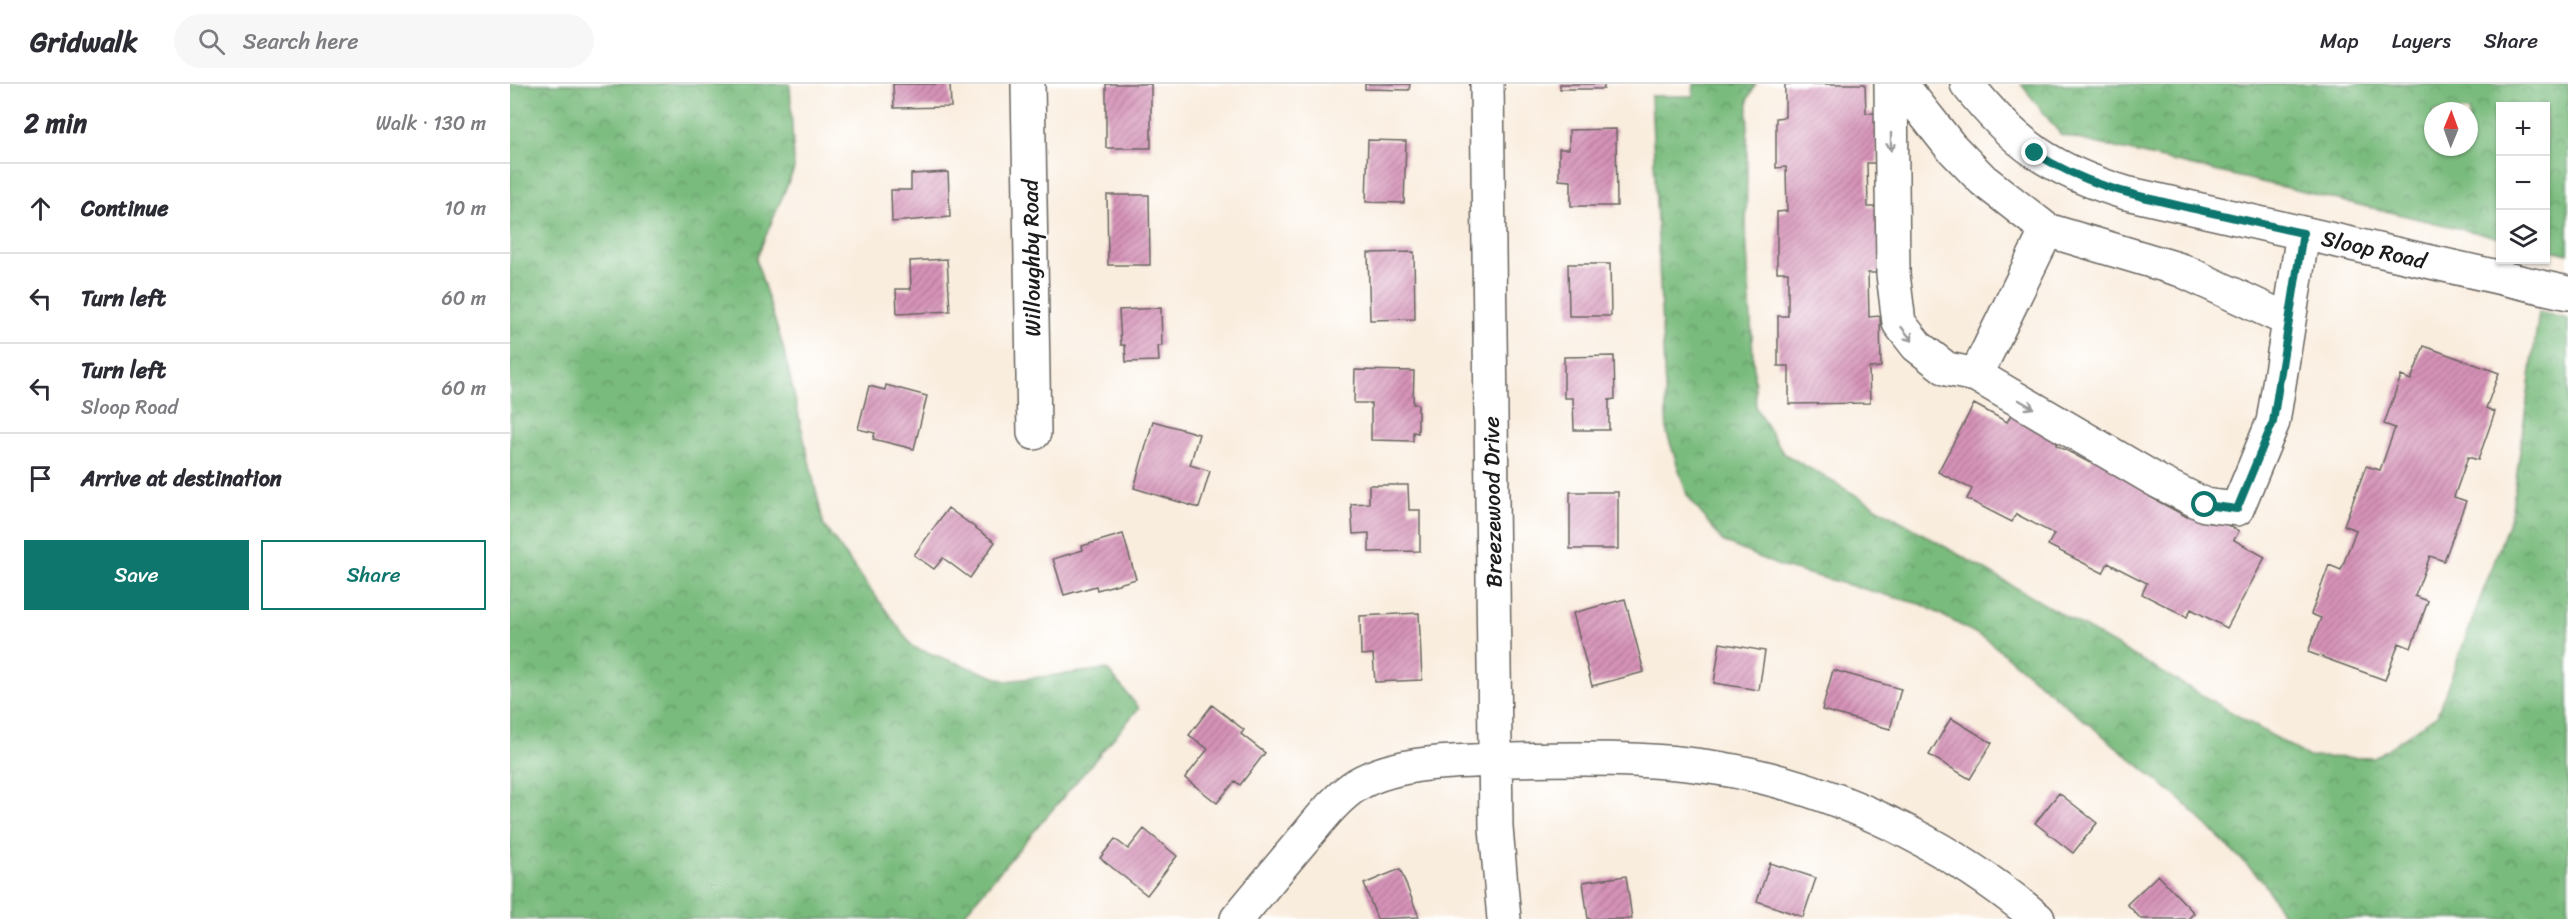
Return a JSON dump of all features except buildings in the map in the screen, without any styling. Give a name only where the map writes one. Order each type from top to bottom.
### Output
[{"type":"street","name":"Willoughby Road","points":[[1028,84],[1034,433]]},
{"type":"street","name":"Breezewood Drive","points":[[1487,84],[1496,828],[1504,919]]},
{"type":"street","points":[[1891,84],[1893,274],[1899,323],[1917,346],[1947,369],[1976,375],[2159,482],[2205,505],[2237,509],[2273,422],[2303,233]]},
{"type":"street","points":[[1901,84],[1950,146],[1983,180],[2046,230],[2181,270],[2288,320]]},
{"type":"street","name":"Sloop Road","points":[[1967,84],[2009,133],[2059,168],[2089,182],[2126,193],[2568,293]]},
{"type":"street","points":[[1976,375],[2046,230]]},
{"type":"street","points":[[1237,919],[1326,812],[1357,784],[1388,772],[1421,766],[1496,760],[1608,758],[1719,769],[1762,777],[1845,804],[1890,824],[1974,872],[2012,898],[2037,919]]},
{"type":"green space","points":[[510,84],[790,84],[794,169],[756,259],[783,347],[824,526],[913,647],[1006,681],[1107,669],[1139,708],[968,909],[963,919],[510,919]]},
{"type":"green space","points":[[1694,84],[1756,84],[1748,99],[1746,232],[1756,408],[1783,453],[2309,757],[2374,758],[2437,715],[2511,516],[2539,312],[2568,319],[2568,919],[2285,919],[2263,881],[2182,801],[1986,639],[1923,605],[1779,566],[1723,542],[1687,495],[1667,433],[1651,96],[1693,96]]},
{"type":"green space","points":[[2021,84],[2568,84],[2568,254],[2550,250],[2550,102],[2496,102],[2496,237],[2061,135]]},
{"type":"route","points":[[2035,153],[2059,168],[2089,182],[2126,193],[2303,233],[2273,422],[2237,509],[2205,505]]}]
